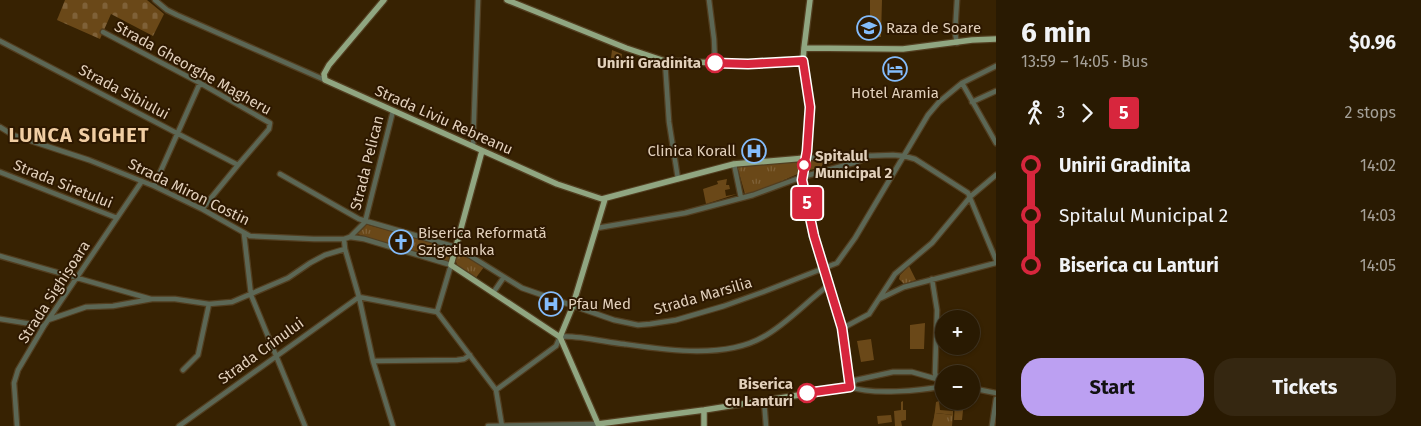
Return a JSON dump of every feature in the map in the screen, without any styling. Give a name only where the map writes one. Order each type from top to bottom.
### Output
[{"type":"main road","points":[[325,80],[324,74],[328,65],[384,0]]},
{"type":"main road","points":[[507,0],[633,51],[665,61],[748,64],[803,61]]},
{"type":"main road","points":[[482,151],[451,265],[560,337],[598,425],[850,387],[842,328],[814,236],[802,177],[806,158],[810,100],[803,61],[810,0]]},
{"type":"main road","points":[[804,48],[891,50],[996,39]]},
{"type":"main road","name":"Strada Liviu Rebreanu","points":[[325,80],[557,184],[605,199]]},
{"type":"main road","points":[[560,337],[573,305],[605,199],[734,164],[806,158]]},
{"type":"main road","points":[[704,410],[704,426]]},
{"type":"main road","points":[[644,419],[645,426]]},
{"type":"street","name":"Strada Liviu Rebreanu","points":[[155,0],[167,10],[325,80]]},
{"type":"street","points":[[473,147],[478,0]]},
{"type":"street","points":[[709,0],[715,63]]},
{"type":"street","points":[[957,0],[955,33],[957,43]]},
{"type":"street","name":"Strada Gheorghe Magheru","points":[[103,32],[268,121],[270,127],[238,164]]},
{"type":"street","name":"Strada Sibiului","points":[[0,41],[238,164]]},
{"type":"street","points":[[665,61],[669,122],[678,179]]},
{"type":"street","name":"Strada Marsilia","points":[[280,174],[365,222],[456,247],[522,288],[598,315],[627,323],[650,324],[676,320],[724,306],[836,263],[850,244],[928,115],[939,102],[962,83],[996,66]]},
{"type":"street","points":[[154,186],[200,83]]},
{"type":"street","points":[[962,83],[996,143]]},
{"type":"street","points":[[972,102],[996,91]]},
{"type":"street","name":"Strada Pelican","points":[[365,222],[393,111]]},
{"type":"street","name":"Strada Miron Costin","points":[[0,127],[13,135],[89,160],[154,186],[202,209],[244,234],[256,237],[364,239],[451,265]]},
{"type":"street","points":[[597,228],[677,215],[741,198],[802,177],[857,162],[870,156]]},
{"type":"street","points":[[806,158],[904,156],[919,162],[948,179],[966,190],[971,196],[994,248],[996,261],[893,291],[878,300]]},
{"type":"street","points":[[202,209],[238,164]]},
{"type":"street","points":[[734,164],[741,198]]},
{"type":"street","name":"Strada Siretului","points":[[0,172],[117,218]]},
{"type":"street","points":[[842,328],[866,317],[895,274],[932,243],[971,196],[996,175]]},
{"type":"street","name":"Strada Sighișoara","points":[[17,426],[15,379],[44,326],[142,181]]},
{"type":"street","points":[[365,222],[347,238],[345,249],[359,297],[373,361],[393,426]]},
{"type":"street","points":[[244,234],[251,295],[305,426]]},
{"type":"street","points":[[48,320],[86,308],[152,299],[175,299],[209,304],[232,302],[288,278],[324,255],[345,249]]},
{"type":"street","points":[[0,256],[152,299]]},
{"type":"street","points":[[437,312],[451,265]]},
{"type":"street","points":[[494,293],[504,277]]},
{"type":"street","points":[[932,279],[937,310],[935,365]]},
{"type":"street","points":[[496,390],[556,346],[560,337],[567,335],[600,341],[677,349],[721,350],[755,342],[764,337],[829,285]]},
{"type":"street","points":[[887,286],[893,291]]},
{"type":"street","points":[[359,297],[437,312],[496,390],[502,426]]},
{"type":"street","name":"Strada Crinului","points":[[179,426],[359,297]]},
{"type":"street","points":[[183,370],[198,354],[209,304]]},
{"type":"street","points":[[0,319],[44,326]]},
{"type":"street","points":[[373,361],[457,360],[464,359],[470,355]]},
{"type":"street","points":[[935,378],[912,372],[893,372],[856,380],[850,387],[866,391],[935,387]]},
{"type":"street","points":[[980,390],[996,393]]},
{"type":"street","points":[[992,426],[996,399]]},
{"type":"street","points":[[764,400],[766,426]]},
{"type":"street","points":[[488,426],[598,425]]},
{"type":"green space","points":[[65,0],[147,0],[164,14],[153,36],[111,14],[100,39],[57,20]]},
{"type":"green space","points":[[870,0],[882,0],[881,37],[877,37],[877,24],[860,24],[860,19],[870,19]]},
{"type":"green space","points":[[612,50],[622,54],[619,62],[613,61],[611,58]]},
{"type":"green space","points":[[846,160],[822,165],[822,167],[806,171],[807,161]]},
{"type":"green space","points":[[802,161],[800,173],[748,196],[745,194],[737,166]]},
{"type":"green space","points":[[727,179],[726,185],[729,185],[730,189],[725,190],[726,196],[737,194],[706,204],[703,189],[718,184],[717,181]]},
{"type":"green space","points":[[365,224],[453,249],[450,262],[357,234]]},
{"type":"green space","points":[[458,250],[484,267],[475,279],[458,269],[455,258]]},
{"type":"green space","points":[[909,266],[916,280],[904,284],[899,279],[900,275]]},
{"type":"green space","points":[[925,323],[924,349],[910,349],[910,325]]},
{"type":"green space","points":[[871,339],[874,360],[861,362],[857,341]]},
{"type":"green space","points":[[903,401],[903,410],[906,410],[906,420],[901,421],[902,426],[895,426],[894,411],[901,410],[901,402]]},
{"type":"green space","points":[[935,410],[953,411],[953,415],[936,413],[934,419]]},
{"type":"green space","points":[[955,410],[963,410],[962,420],[954,420]]},
{"type":"green space","points":[[935,413],[953,415],[952,426],[932,426]]},
{"type":"green space","points":[[891,415],[892,422],[878,424],[877,416]]},
{"type":"bus line","name":"5","points":[[715,63],[748,64],[803,61],[810,107],[807,151],[802,180],[814,236],[842,328],[850,387],[807,393]]},
{"type":"place","name":"Raza de Soare","points":[[869,28]]},
{"type":"place","name":"Unirii Gradinita","points":[[715,63]]},
{"type":"place","name":"Hotel Aramia","points":[[895,69]]},
{"type":"place","name":"Clinica Korall","points":[[754,151]]},
{"type":"place","name":"Spitalul Municipal 2","points":[[804,165]]},
{"type":"place","name":"Biserica Reformată Szigetlanka","points":[[401,242]]},
{"type":"place","name":"Pfau Med","points":[[551,304]]},
{"type":"place","name":"Biserica cu Lanturi","points":[[807,393]]},
{"type":"district","name":"LUNCA SIGHET","points":[[79,135]]}]
